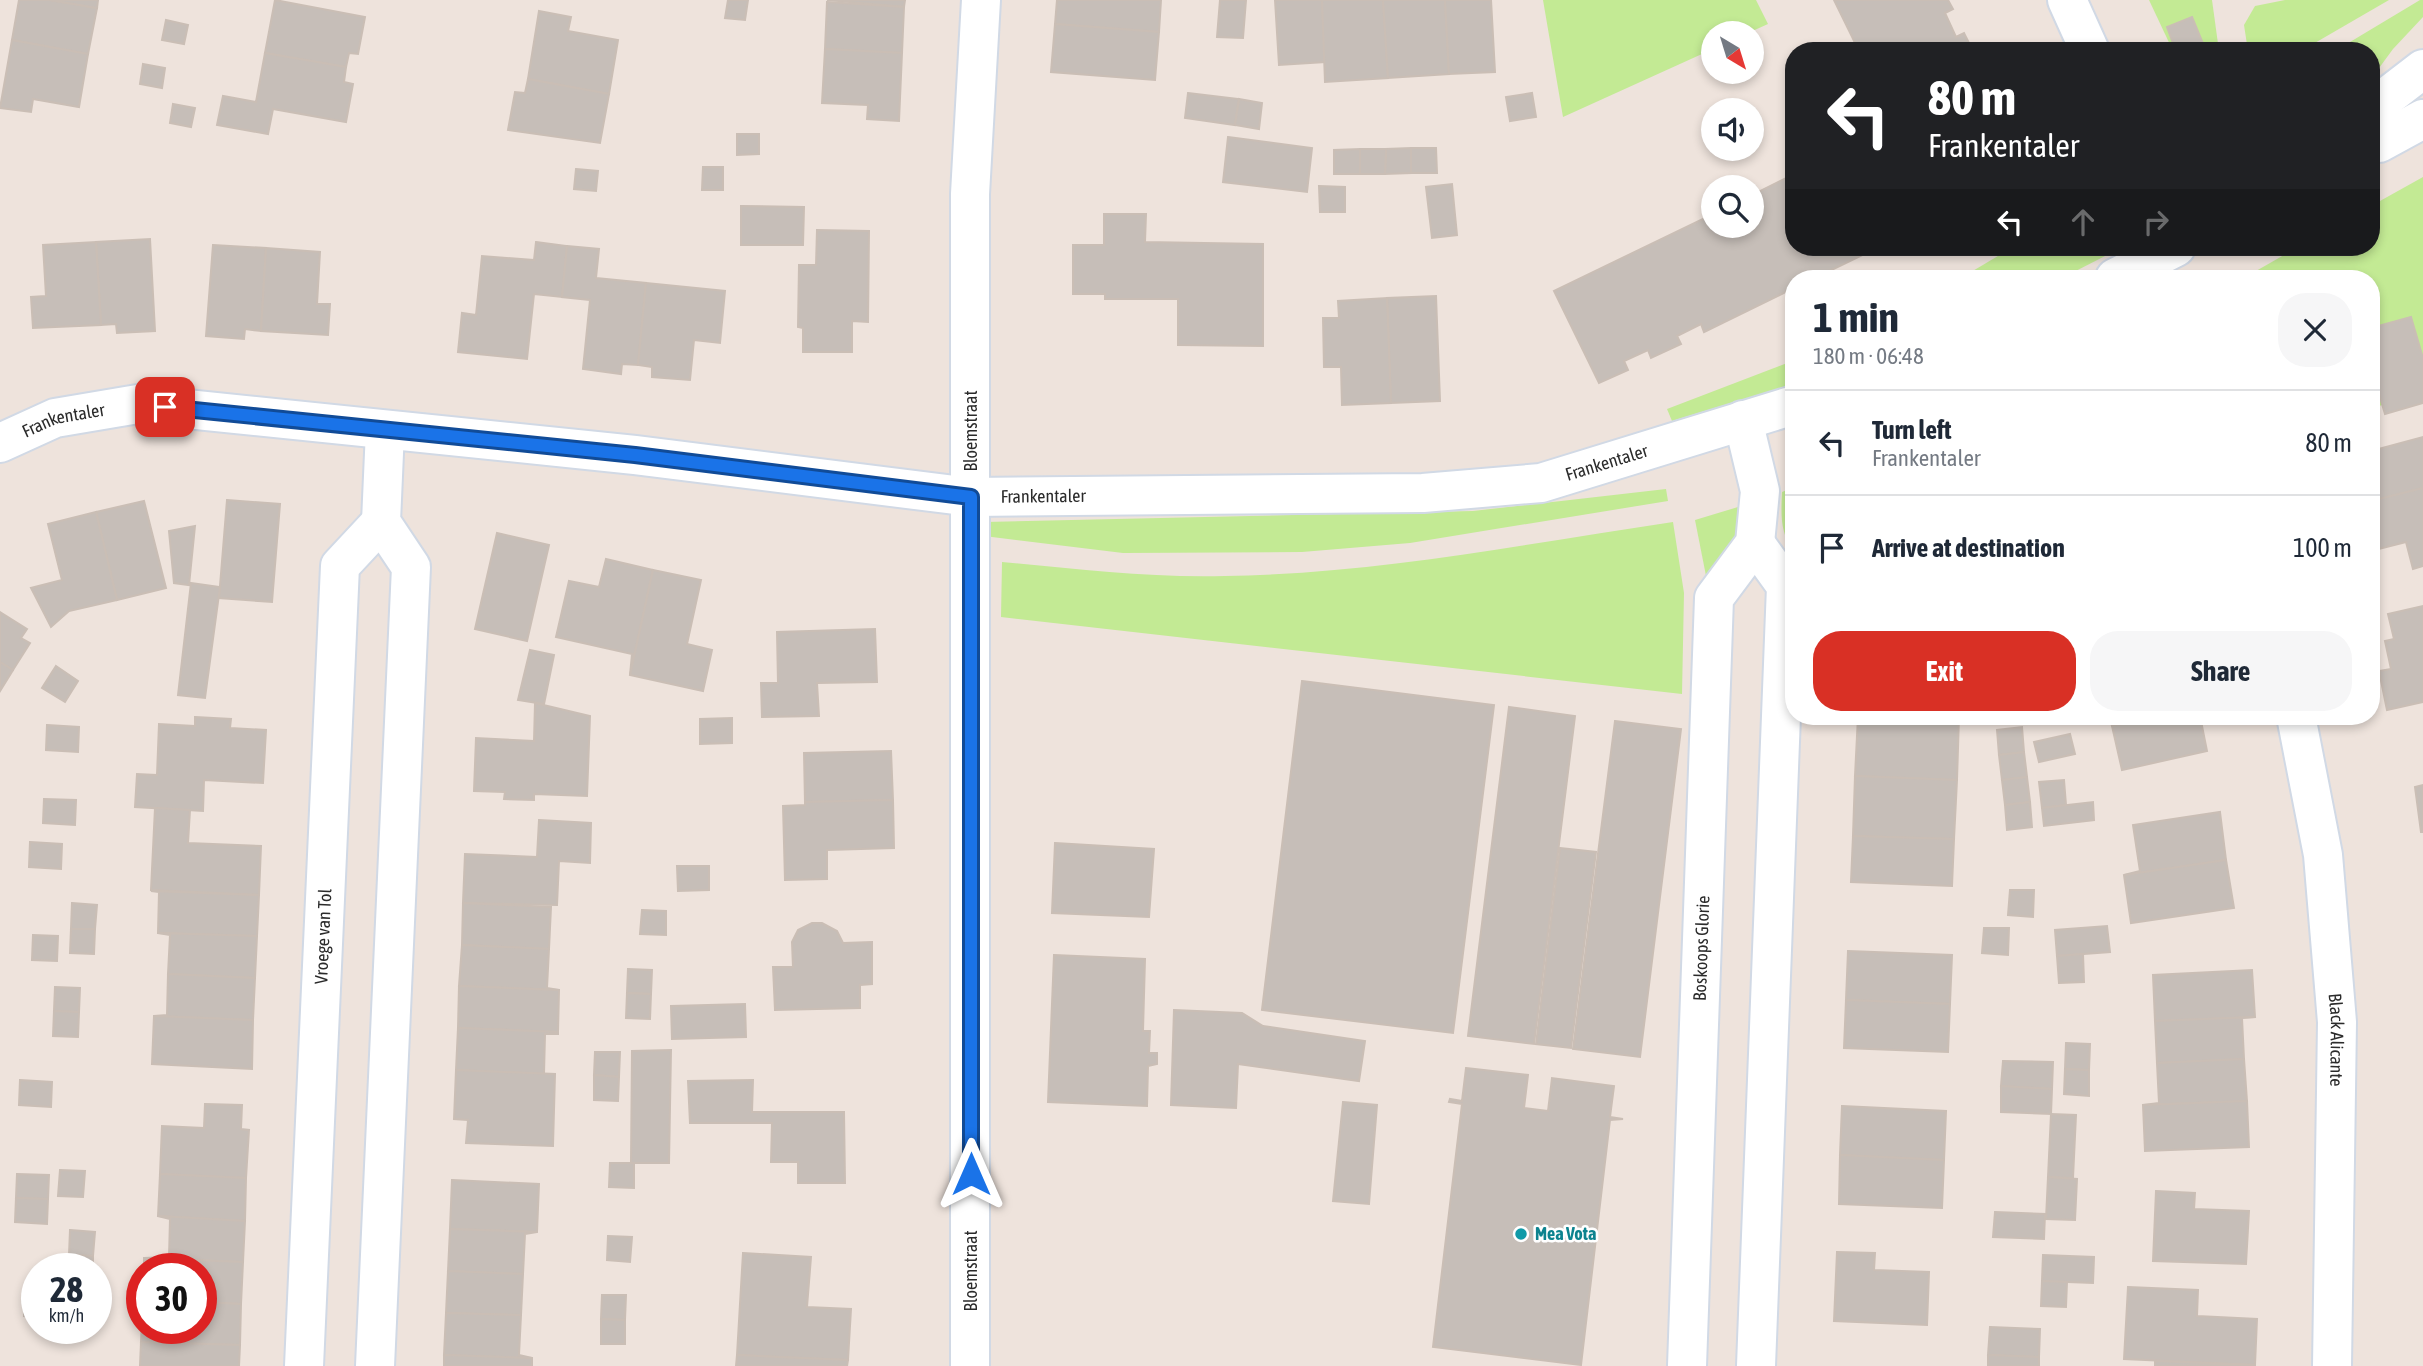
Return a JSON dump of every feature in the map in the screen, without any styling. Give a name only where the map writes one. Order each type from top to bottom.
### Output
[{"type":"street","name":"Bloemstraat","points":[[970,1366],[970,194],[981,0]]},
{"type":"street","points":[[2067,0],[2086,42]]},
{"type":"street","points":[[2380,102],[2423,69]]},
{"type":"street","points":[[2380,142],[2423,119]]},
{"type":"street","points":[[2136,270],[2173,256]]},
{"type":"street","name":"Frankentaler","points":[[0,443],[55,418],[138,404],[635,455],[971,497],[1423,493],[1541,483],[1785,408]]},
{"type":"street","points":[[1743,420],[1760,491],[1755,543],[1785,583]]},
{"type":"street","points":[[375,1366],[411,566],[381,522],[385,429]]},
{"type":"street","name":"Vroege van Tol","points":[[304,1366],[340,566],[381,522]]},
{"type":"street","name":"Boskoops Glorie","points":[[1687,1366],[1714,598],[1755,543]]},
{"type":"street","points":[[1756,1366],[1785,636]]},
{"type":"street","name":"Black Alicante","points":[[2298,725],[2323,855],[2337,1022],[2332,1366]]},
{"type":"green space","points":[[1543,0],[1756,0],[1768,24],[1764,26],[1764,21],[1701,21],[1701,54],[1563,117]]},
{"type":"green space","points":[[2149,0],[2212,0],[2218,42],[2169,42]]},
{"type":"green space","points":[[2285,0],[2389,0],[2317,42],[2247,42],[2244,25],[2255,6]]},
{"type":"green space","points":[[2423,0],[2423,17],[2380,67],[2380,42],[2350,42]]},
{"type":"green space","points":[[2423,177],[2423,390],[2380,406],[2380,270],[2258,270],[2282,256],[2380,256],[2380,201]]},
{"type":"green space","points":[[1998,256],[2105,256],[2078,270],[1974,270]]},
{"type":"green space","points":[[1785,364],[1785,387],[1672,421],[1667,409]]},
{"type":"green space","points":[[1666,489],[1668,501],[1410,543],[1302,552],[1123,553],[984,536],[985,522],[1473,511]]},
{"type":"green space","points":[[1785,491],[1785,534],[1782,524],[1782,492]]},
{"type":"green space","points":[[1738,507],[1739,530],[1709,591],[1695,520]]},
{"type":"green space","points":[[1673,522],[1684,593],[1682,694],[1001,617],[1002,562],[1169,576],[1281,574],[1394,564]]},
{"type":"building","points":[[19,0],[50,0],[97,8],[88,54],[12,40]]},
{"type":"building","points":[[50,0],[98,0],[97,8]]},
{"type":"building","points":[[275,0],[365,17],[358,54],[349,53],[346,67],[265,53]]},
{"type":"building","points":[[728,0],[748,0],[745,20],[725,18]]},
{"type":"building","points":[[827,0],[905,0],[904,7]]},
{"type":"building","points":[[1057,0],[1161,0],[1159,32],[1055,24]]},
{"type":"building","points":[[1220,0],[1246,0],[1243,38],[1217,37]]},
{"type":"building","points":[[1275,0],[1322,0],[1325,62],[1279,65]]},
{"type":"building","points":[[1322,0],[1383,0],[1388,78],[1325,82]]},
{"type":"building","points":[[1383,0],[1445,0],[1449,74],[1388,78]]},
{"type":"building","points":[[1445,0],[1491,0],[1495,72],[1449,74]]},
{"type":"building","points":[[1834,0],[1948,0],[1953,9],[1945,13],[1956,37],[1964,33],[1968,42],[1855,42]]},
{"type":"building","points":[[827,2],[904,7],[902,53],[825,49]]},
{"type":"building","points":[[539,11],[571,17],[568,31],[618,40],[609,94],[528,79]]},
{"type":"building","points":[[2192,17],[2202,42],[2173,42],[2167,27]]},
{"type":"building","points":[[166,20],[188,25],[184,44],[162,40]]},
{"type":"building","points":[[1055,24],[1159,32],[1155,80],[1051,72]]},
{"type":"building","points":[[12,40],[88,54],[79,107],[33,99],[31,112],[0,108]]},
{"type":"building","points":[[825,49],[902,53],[899,121],[867,119],[868,105],[822,103]]},
{"type":"building","points":[[265,53],[346,67],[344,82],[353,84],[346,122],[273,109],[268,134],[217,125],[223,96],[256,102]]},
{"type":"building","points":[[143,64],[165,68],[162,88],[140,84]]},
{"type":"building","points":[[528,79],[609,94],[600,143],[508,130],[515,92],[525,93]]},
{"type":"building","points":[[1188,93],[1239,99],[1235,125],[1185,118]]},
{"type":"building","points":[[1532,93],[1536,117],[1510,121],[1506,97]]},
{"type":"building","points":[[1239,99],[1262,103],[1259,129],[1235,125]]},
{"type":"building","points":[[173,104],[195,108],[191,127],[170,123]]},
{"type":"building","points":[[737,134],[759,134],[759,154],[737,155]]},
{"type":"building","points":[[1228,137],[1312,148],[1307,192],[1223,182]]},
{"type":"building","points":[[1411,148],[1411,173],[1385,174],[1386,149]]},
{"type":"building","points":[[1411,148],[1436,148],[1437,173],[1411,173]]},
{"type":"building","points":[[1360,149],[1360,174],[1334,174],[1334,150]]},
{"type":"building","points":[[1360,149],[1386,149],[1385,174],[1360,174]]},
{"type":"building","points":[[703,167],[723,167],[723,190],[702,190]]},
{"type":"building","points":[[576,169],[598,171],[596,191],[574,189]]},
{"type":"building","points":[[1785,178],[1785,256],[1860,256],[1832,270],[1785,270],[1785,292],[1704,332],[1701,324],[1677,336],[1681,344],[1651,358],[1648,350],[1624,361],[1628,370],[1599,383],[1554,291],[1701,220],[1701,238],[1764,238],[1764,189]]},
{"type":"building","points":[[1452,184],[1457,235],[1432,238],[1426,187]]},
{"type":"building","points":[[1319,186],[1345,187],[1345,212],[1320,212]]},
{"type":"building","points":[[741,206],[804,207],[803,245],[741,245]]},
{"type":"building","points":[[1104,214],[1146,214],[1145,242],[1263,244],[1263,346],[1178,345],[1178,299],[1105,299],[1105,294],[1073,294],[1073,245],[1104,245]]},
{"type":"building","points":[[817,230],[869,231],[868,322],[852,321],[852,352],[803,352],[803,328],[798,327],[799,265],[816,265]]},
{"type":"building","points":[[150,239],[155,331],[117,333],[116,324],[101,325],[96,242]]},
{"type":"building","points":[[96,242],[101,325],[33,328],[31,297],[46,296],[43,245]]},
{"type":"building","points":[[536,242],[567,246],[562,297],[534,294],[527,359],[458,352],[462,313],[476,315],[482,256],[534,260]]},
{"type":"building","points":[[213,245],[266,248],[261,331],[245,329],[244,339],[206,336]]},
{"type":"building","points":[[567,246],[599,249],[596,278],[646,283],[638,365],[622,364],[621,374],[583,369],[590,300],[562,297]]},
{"type":"building","points":[[266,248],[320,252],[317,304],[330,304],[328,335],[261,331]]},
{"type":"building","points":[[646,283],[725,291],[720,343],[694,340],[690,380],[652,377],[652,367],[638,365]]},
{"type":"building","points":[[1436,296],[1440,401],[1391,403],[1387,298]]},
{"type":"building","points":[[1387,298],[1391,403],[1342,405],[1341,367],[1324,367],[1323,318],[1339,318],[1338,301]]},
{"type":"building","points":[[2411,317],[2423,358],[2423,403],[2385,414],[2380,397],[2380,326]]},
{"type":"building","points":[[2423,437],[2423,488],[2380,499],[2380,449]]},
{"type":"building","points":[[2423,488],[2423,566],[2413,569],[2406,542],[2380,549],[2380,499]]},
{"type":"building","points":[[227,500],[280,504],[272,602],[219,598]]},
{"type":"building","points":[[144,501],[166,588],[117,600],[96,512]]},
{"type":"building","points":[[96,512],[117,600],[69,611],[51,627],[31,588],[62,580],[48,524]]},
{"type":"building","points":[[195,526],[189,585],[174,583],[169,531]]},
{"type":"building","points":[[497,533],[549,545],[527,641],[475,629]]},
{"type":"building","points":[[606,559],[653,570],[630,675],[632,654],[556,637],[569,581],[599,587]]},
{"type":"building","points":[[653,570],[701,580],[687,644],[712,650],[703,691],[630,675]]},
{"type":"building","points":[[191,583],[220,587],[205,698],[178,695]]},
{"type":"building","points":[[2423,606],[2423,702],[2387,710],[2380,671],[2391,669],[2385,641],[2394,639],[2388,614]]},
{"type":"building","points":[[0,612],[27,629],[21,638],[30,643],[13,670],[0,662]]},
{"type":"building","points":[[875,629],[877,682],[817,683],[819,716],[762,717],[761,683],[778,683],[777,632]]},
{"type":"building","points":[[530,650],[554,655],[544,704],[518,700]]},
{"type":"building","points":[[0,662],[13,670],[0,691]]},
{"type":"building","points":[[56,666],[78,681],[65,702],[42,688]]},
{"type":"building","points":[[1302,681],[1494,705],[1453,1033],[1262,1010]]},
{"type":"building","points":[[535,703],[590,716],[587,796],[534,794],[534,800],[504,799],[505,792],[474,791],[476,738],[534,741]]},
{"type":"building","points":[[1509,707],[1575,716],[1534,1044],[1468,1036]]},
{"type":"building","points":[[195,717],[231,719],[230,728],[266,730],[263,783],[204,780],[203,811],[135,807],[137,774],[157,775],[159,724],[195,726]]},
{"type":"building","points":[[732,718],[732,743],[700,744],[700,719]]},
{"type":"building","points":[[1615,721],[1681,729],[1640,1057],[1573,1049]]},
{"type":"building","points":[[47,725],[79,727],[78,752],[46,750]]},
{"type":"building","points":[[1858,725],[1959,725],[1957,780],[1855,776]]},
{"type":"building","points":[[2202,725],[2207,751],[2122,770],[2112,726]]},
{"type":"building","points":[[2022,727],[2024,752],[1999,755],[1997,730]]},
{"type":"building","points":[[2070,734],[2075,754],[2039,762],[2034,742]]},
{"type":"building","points":[[891,751],[893,800],[805,802],[804,753]]},
{"type":"building","points":[[2024,752],[2027,777],[2002,780],[1999,755]]},
{"type":"building","points":[[1855,776],[1957,780],[1954,839],[1853,836]]},
{"type":"building","points":[[2027,777],[2030,802],[2005,805],[2002,780]]},
{"type":"building","points":[[2064,780],[2066,805],[2042,808],[2039,782]]},
{"type":"building","points":[[2423,785],[2423,832],[2421,832],[2415,787]]},
{"type":"building","points":[[44,799],[76,800],[75,825],[43,823]]},
{"type":"building","points":[[893,800],[894,848],[827,850],[827,879],[785,880],[783,806],[805,805],[805,802]]},
{"type":"building","points":[[2030,802],[2032,827],[2007,830],[2005,805]]},
{"type":"building","points":[[2093,802],[2094,820],[2044,826],[2042,808]]},
{"type":"building","points":[[155,808],[190,810],[188,843],[261,846],[259,895],[151,890]]},
{"type":"building","points":[[2220,812],[2226,860],[2124,875],[2140,871],[2133,825]]},
{"type":"building","points":[[539,820],[591,823],[590,863],[559,861],[557,905],[463,903],[465,854],[537,857]]},
{"type":"building","points":[[1853,836],[1954,839],[1952,886],[1851,882]]},
{"type":"building","points":[[30,842],[62,844],[61,869],[29,867]]},
{"type":"building","points":[[1055,843],[1154,849],[1149,917],[1052,913]]},
{"type":"building","points":[[1560,848],[1596,852],[1571,1048],[1536,1044]]},
{"type":"building","points":[[2226,860],[2234,908],[2131,923],[2124,875]]},
{"type":"building","points":[[677,866],[709,866],[709,890],[678,891]]},
{"type":"building","points":[[2010,890],[2034,890],[2033,917],[2008,915]]},
{"type":"building","points":[[151,891],[259,895],[257,936],[158,933],[159,892]]},
{"type":"building","points":[[72,903],[97,905],[95,929],[71,929]]},
{"type":"building","points":[[463,903],[551,907],[549,949],[462,945]]},
{"type":"building","points":[[642,910],[666,911],[666,935],[640,934]]},
{"type":"building","points":[[812,923],[822,923],[837,931],[843,943],[872,942],[872,984],[860,985],[860,1008],[775,1010],[773,967],[793,967],[792,942],[798,930]]},
{"type":"building","points":[[2107,926],[2110,952],[2057,956],[2055,930]]},
{"type":"building","points":[[1984,928],[2009,928],[2008,955],[1982,953]]},
{"type":"building","points":[[71,929],[95,929],[94,954],[70,953]]},
{"type":"building","points":[[158,933],[257,936],[255,978],[168,974],[170,935]]},
{"type":"building","points":[[33,935],[58,936],[57,961],[32,960]]},
{"type":"building","points":[[462,945],[549,949],[547,988],[559,990],[459,986]]},
{"type":"building","points":[[1848,951],[1952,955],[1950,1004],[1846,1000]]},
{"type":"building","points":[[2083,954],[2084,982],[2059,983],[2057,956]]},
{"type":"building","points":[[1054,955],[1145,959],[1143,1031],[1150,1031],[1149,1053],[1157,1053],[1157,1064],[1148,1066],[1147,1106],[1048,1102]]},
{"type":"building","points":[[628,969],[652,970],[651,994],[627,993]]},
{"type":"building","points":[[2252,970],[2255,1017],[2155,1021],[2153,975]]},
{"type":"building","points":[[168,974],[255,978],[253,1020],[154,1016],[167,1015]]},
{"type":"building","points":[[459,986],[559,990],[558,1032],[458,1028]]},
{"type":"building","points":[[55,987],[80,988],[79,1012],[54,1011]]},
{"type":"building","points":[[627,993],[651,994],[650,1019],[626,1018]]},
{"type":"building","points":[[1846,1000],[1950,1004],[1948,1052],[1844,1048]]},
{"type":"building","points":[[745,1004],[746,1037],[672,1039],[671,1006]]},
{"type":"building","points":[[1174,1010],[1242,1013],[1263,1026],[1365,1041],[1359,1081],[1238,1064],[1236,1108],[1171,1105]]},
{"type":"building","points":[[54,1011],[79,1012],[78,1037],[53,1036]]},
{"type":"building","points":[[154,1016],[253,1020],[252,1069],[152,1064]]},
{"type":"building","points":[[2255,1017],[2242,1018],[2244,1059],[2157,1063],[2155,1021]]},
{"type":"building","points":[[458,1028],[558,1034],[545,1034],[544,1074],[456,1070]]},
{"type":"building","points":[[2066,1043],[2090,1044],[2089,1070],[2065,1069]]},
{"type":"building","points":[[671,1050],[669,1163],[631,1163],[632,1051]]},
{"type":"building","points":[[595,1052],[620,1052],[619,1077],[594,1075]]},
{"type":"building","points":[[2244,1059],[2247,1101],[2143,1105],[2159,1103],[2157,1063]]},
{"type":"building","points":[[2003,1061],[2053,1062],[2052,1089],[2001,1086]]},
{"type":"building","name":"Mea Vota","points":[[1466,1068],[1528,1075],[1524,1108],[1548,1111],[1552,1078],[1614,1086],[1610,1117],[1623,1119],[1610,1120],[1581,1365],[1433,1347],[1462,1104],[1449,1102],[1450,1099],[1462,1101]]},
{"type":"building","points":[[2065,1069],[2089,1070],[2089,1096],[2064,1094]]},
{"type":"building","points":[[456,1070],[555,1074],[553,1146],[466,1143],[468,1120],[454,1119]]},
{"type":"building","points":[[594,1075],[619,1077],[618,1101],[594,1100]]},
{"type":"building","points":[[20,1080],[52,1082],[51,1107],[19,1105]]},
{"type":"building","points":[[753,1080],[752,1112],[844,1112],[845,1183],[798,1183],[798,1162],[771,1162],[772,1123],[690,1123],[688,1081]]},
{"type":"building","points":[[2001,1086],[2052,1089],[2051,1114],[2001,1112]]},
{"type":"building","points":[[2247,1101],[2249,1147],[2145,1151],[2143,1105]]},
{"type":"building","points":[[1343,1102],[1377,1105],[1369,1204],[1333,1201]]},
{"type":"building","points":[[205,1104],[242,1105],[241,1129],[249,1130],[246,1178],[160,1174],[162,1126],[204,1128]]},
{"type":"building","points":[[1842,1106],[1946,1111],[1944,1160],[1840,1155]]},
{"type":"building","points":[[2051,1114],[2076,1115],[2073,1178],[2048,1177]]},
{"type":"building","points":[[1840,1155],[1944,1160],[1942,1208],[1839,1204]]},
{"type":"building","points":[[610,1163],[634,1163],[634,1188],[609,1187]]},
{"type":"building","points":[[60,1170],[85,1171],[83,1197],[58,1196]]},
{"type":"building","points":[[17,1174],[49,1175],[48,1199],[16,1198]]},
{"type":"building","points":[[160,1174],[246,1178],[245,1221],[158,1216]]},
{"type":"building","points":[[2048,1177],[2077,1179],[2075,1220],[2046,1219]]},
{"type":"building","points":[[452,1180],[539,1184],[537,1232],[450,1229]]},
{"type":"building","points":[[2156,1191],[2195,1193],[2194,1209],[2249,1211],[2246,1264],[2153,1261]]},
{"type":"building","points":[[16,1198],[48,1199],[47,1224],[15,1222]]},
{"type":"building","points":[[1995,1212],[2045,1214],[2044,1239],[1993,1237]]},
{"type":"building","points":[[158,1216],[245,1221],[243,1262],[217,1261],[217,1253],[169,1253],[170,1219]]},
{"type":"building","points":[[450,1229],[537,1232],[525,1234],[523,1274],[448,1271]]},
{"type":"building","points":[[70,1230],[95,1232],[93,1253],[69,1253]]},
{"type":"building","points":[[608,1236],[632,1237],[630,1262],[607,1260]]},
{"type":"building","points":[[1837,1252],[1875,1253],[1874,1270],[1929,1272],[1927,1325],[1834,1321]]},
{"type":"building","points":[[743,1253],[811,1257],[807,1307],[851,1309],[848,1360],[737,1355]]},
{"type":"building","points":[[2043,1255],[2094,1257],[2093,1283],[2042,1281]]},
{"type":"building","points":[[217,1261],[243,1262],[241,1304],[217,1303]]},
{"type":"building","points":[[448,1271],[523,1274],[521,1315],[446,1313]]},
{"type":"building","points":[[2042,1281],[2067,1282],[2066,1307],[2041,1306]]},
{"type":"building","points":[[2128,1287],[2198,1290],[2197,1316],[2257,1319],[2255,1365],[2124,1359]]},
{"type":"building","points":[[602,1295],[626,1295],[625,1320],[601,1319]]},
{"type":"building","points":[[217,1303],[241,1304],[240,1345],[207,1344],[217,1344]]},
{"type":"building","points":[[446,1313],[521,1315],[519,1355],[532,1358],[444,1355]]},
{"type":"building","points":[[601,1319],[625,1320],[625,1344],[601,1344]]},
{"type":"building","points":[[1990,1327],[2040,1329],[2039,1357],[1988,1355]]},
{"type":"building","points":[[141,1344],[240,1345],[239,1366],[140,1366]]},
{"type":"building","points":[[444,1355],[532,1358],[532,1366],[444,1366]]},
{"type":"building","points":[[737,1355],[848,1360],[847,1366],[736,1366]]},
{"type":"building","points":[[1988,1355],[2039,1357],[2039,1366],[1988,1366]]},
{"type":"building","points":[[2155,1361],[2255,1365],[2155,1366]]},
{"type":"place","name":"Mea Vota","points":[[1521,1234]]},
{"type":"route","points":[[165,407],[635,455],[971,497],[971,1174]]}]
